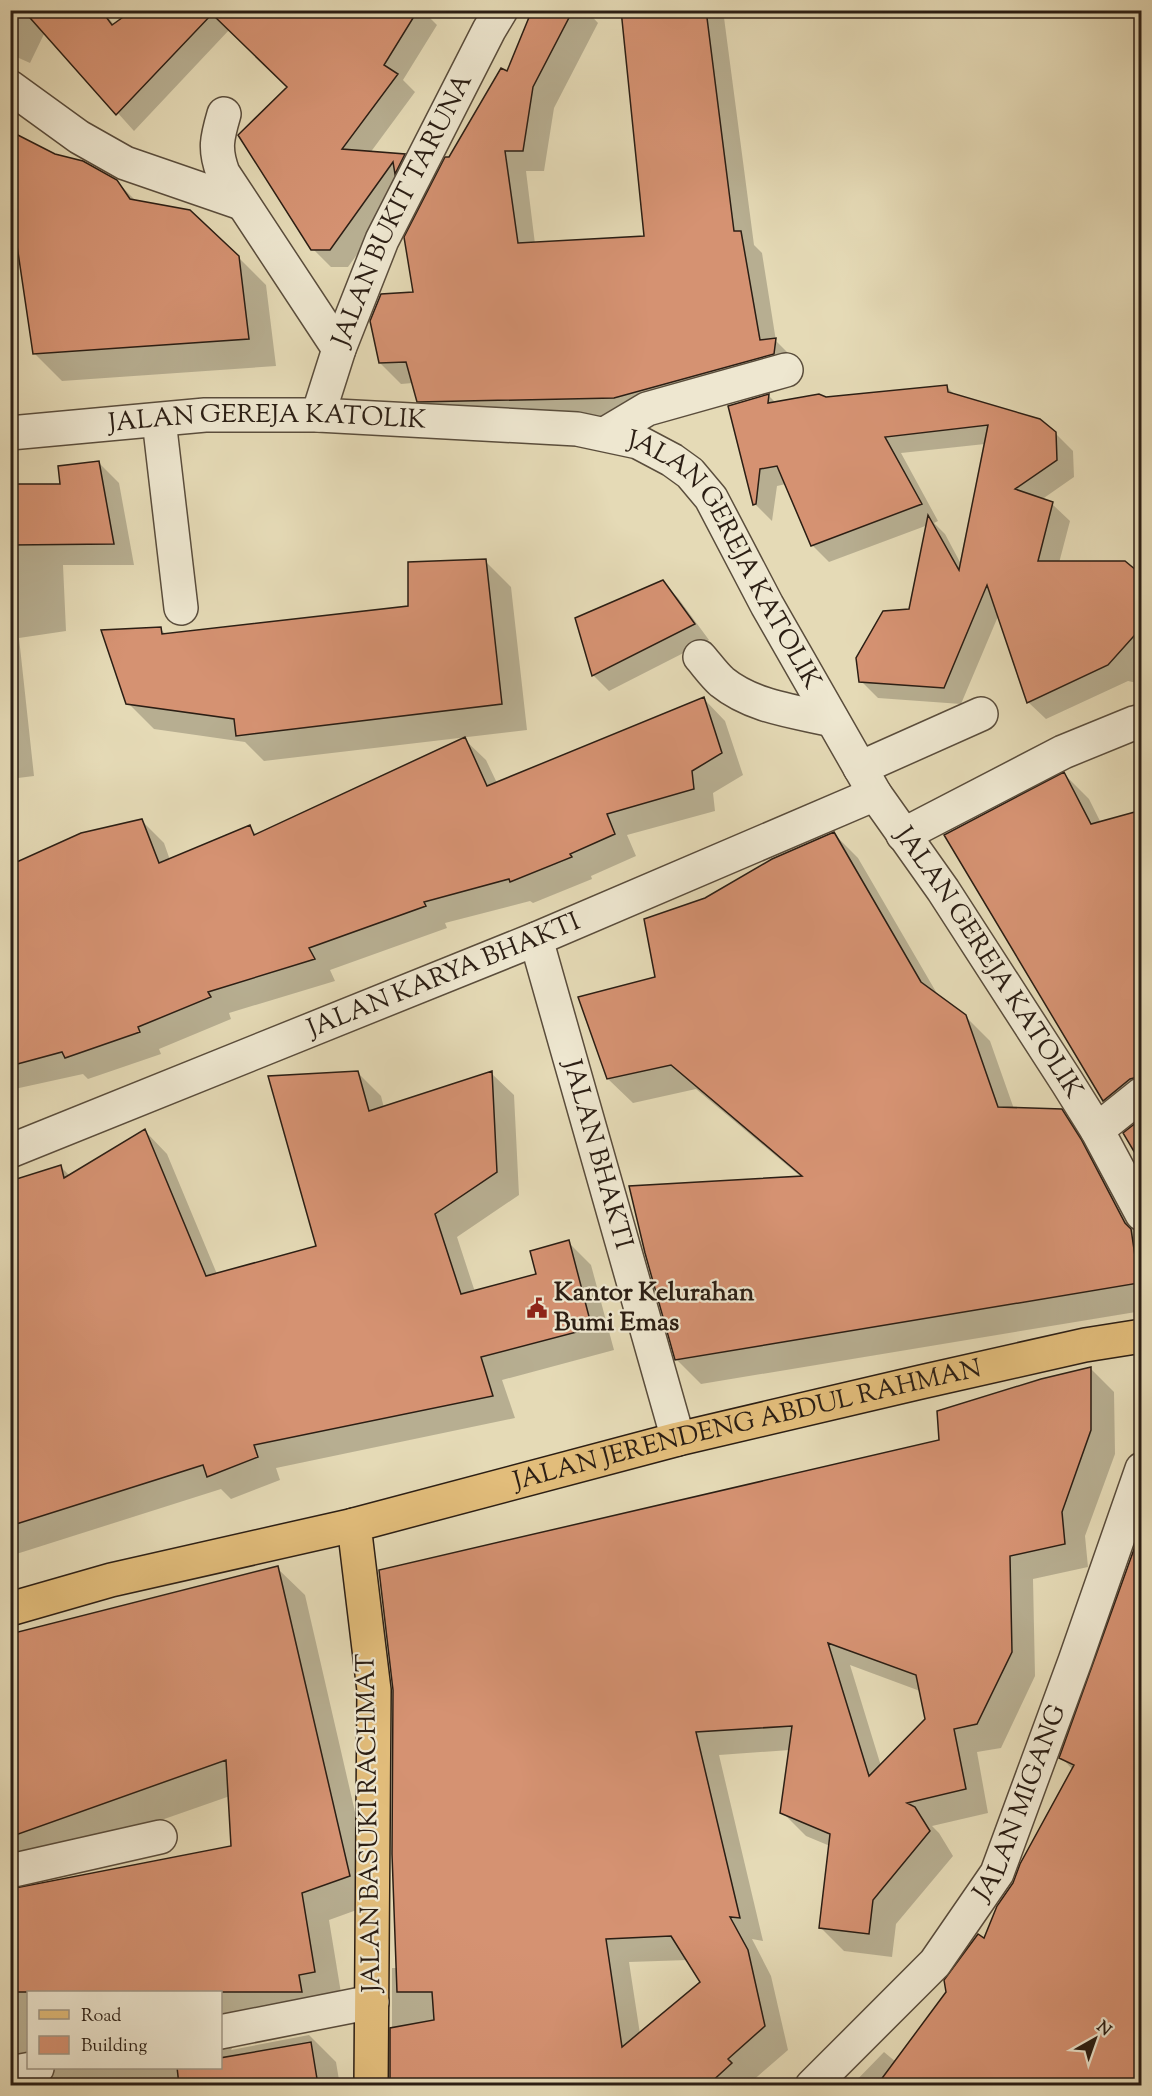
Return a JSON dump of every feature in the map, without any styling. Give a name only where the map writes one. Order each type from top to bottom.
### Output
[{"type":"main road","name":"JALAN JERENDENG ABDUL RAHMAN","points":[[10,1609],[111,1580],[354,1525],[678,1439],[1085,1345],[1142,1336]]},
{"type":"main road","name":"JALAN BASUKI RACHMAT","points":[[354,1525],[374,1690],[371,2085]]},
{"type":"street","name":"JALAN BUKIT TARUNA","points":[[318,415],[339,349],[382,240],[501,10]]},
{"type":"street","points":[[10,87],[79,138],[125,163],[241,202]]},
{"type":"street","points":[[224,114],[217,136],[216,152],[223,173],[339,349]]},
{"type":"street","points":[[605,434],[647,409],[786,370]]},
{"type":"street","name":"JALAN GEREJA KATOLIK","points":[[10,434],[205,415],[318,415],[578,429],[638,442],[672,460],[690,473],[711,498],[766,605],[867,781],[943,890],[1097,1130],[1142,1214]]},
{"type":"street","points":[[159,420],[181,608]]},
{"type":"street","points":[[700,657],[720,680],[758,703],[832,720]]},
{"type":"street","name":"JALAN KARYA BHAKTI","points":[[10,1151],[536,939],[867,781],[981,714]]},
{"type":"street","points":[[903,835],[1063,752],[1142,721]]},
{"type":"street","name":"JALAN BHAKTI","points":[[536,939],[678,1439]]},
{"type":"street","points":[[1097,1130],[1142,1094]]},
{"type":"street","name":"JALAN MIGANG","points":[[813,2085],[935,1963],[997,1873],[1142,1469]]},
{"type":"street","points":[[10,1871],[160,1837]]},
{"type":"street","points":[[222,2032],[372,2002]]},
{"type":"street","points":[[10,2073],[28,2069]]},
{"type":"building","points":[[23,10],[101,10],[112,25],[133,10],[418,10],[384,65],[398,74],[342,149],[405,154],[395,174],[393,162],[330,250],[311,250],[238,135],[287,87],[212,14],[116,115]]},
{"type":"building","points":[[532,10],[573,10],[533,87],[523,151],[505,151],[518,243],[644,236],[621,10],[706,10],[734,231],[741,231],[760,340],[776,338],[774,354],[614,398],[417,402],[406,362],[379,363],[370,321],[381,294],[413,292],[404,237],[445,157],[449,157],[501,68],[507,71]]},
{"type":"building","points":[[10,131],[55,154],[83,161],[117,180],[130,199],[190,210],[239,256],[249,339],[33,354],[10,198]]},
{"type":"building","points":[[947,385],[948,392],[1040,419],[1056,432],[1057,460],[1015,489],[1053,502],[1038,561],[1125,561],[1142,575],[1142,627],[1108,665],[1027,703],[987,585],[944,688],[859,682],[856,658],[883,611],[909,609],[928,515],[959,570],[988,425],[885,437],[922,504],[811,546],[777,466],[760,469],[756,504],[753,505],[728,406],[769,394],[768,403],[819,394],[826,397]]},
{"type":"building","points":[[99,461],[114,544],[10,545],[10,484],[60,484],[58,466]]},
{"type":"building","points":[[486,559],[502,704],[236,736],[234,719],[126,704],[101,630],[161,627],[162,634],[408,606],[408,562]]},
{"type":"building","points":[[663,580],[695,624],[592,676],[575,618]]},
{"type":"building","points":[[704,697],[722,753],[692,771],[694,789],[607,814],[615,834],[570,854],[572,857],[510,882],[509,879],[424,902],[426,906],[309,948],[315,959],[208,992],[211,997],[138,1027],[140,1032],[65,1058],[62,1052],[10,1066],[10,865],[81,833],[142,819],[159,863],[250,825],[254,835],[465,737],[487,786]]},
{"type":"building","points":[[1064,772],[1091,824],[1142,810],[1142,1076],[1130,1079],[1103,1101],[944,835]]},
{"type":"building","points":[[834,832],[921,982],[966,1015],[998,1107],[1062,1109],[1081,1139],[1125,1223],[1131,1229],[1139,1283],[675,1360],[629,1186],[802,1176],[671,1065],[607,1079],[578,997],[655,977],[644,919],[705,898],[772,859]]},
{"type":"building","points":[[358,1071],[369,1111],[492,1071],[497,1172],[435,1214],[461,1294],[536,1274],[530,1251],[569,1240],[592,1328],[481,1357],[493,1396],[254,1445],[258,1457],[207,1477],[203,1465],[10,1526],[10,1181],[61,1165],[64,1178],[145,1129],[206,1276],[316,1246],[268,1076]]},
{"type":"building","points":[[1142,1118],[1142,1165],[1123,1133]]},
{"type":"building","points":[[1091,1367],[1091,1430],[1062,1512],[1065,1544],[1010,1556],[1012,1652],[977,1724],[954,1729],[966,1789],[907,1803],[915,1807],[930,1831],[873,1900],[869,1934],[819,1928],[830,1834],[780,1813],[792,1726],[696,1732],[740,1918],[730,1917],[748,1950],[765,2026],[728,2059],[732,2063],[708,2085],[390,2085],[390,2028],[434,2020],[432,1992],[397,1992],[392,1854],[393,1690],[379,1570],[939,1440],[937,1411],[1041,1379]],"holes":[[[828,1643],[916,1675],[925,1719],[869,1776]],[[671,1936],[700,1982],[622,2047],[606,1939]]]},
{"type":"building","points":[[1142,1527],[1142,2085],[877,2085],[946,1992],[944,1980],[978,1934],[984,1938],[997,1906],[1013,1883],[1020,1864],[1074,1765],[1059,1758]]},
{"type":"building","points":[[278,1566],[350,1876],[302,1893],[315,1972],[299,1975],[302,1992],[10,1992],[10,1889],[231,1846],[226,1760],[10,1837],[10,1634]]},
{"type":"building","points":[[311,2042],[318,2085],[179,2085],[177,2069],[222,2069],[222,2058]]},
{"type":"place","name":"Kantor Kelurahan Bumi Emas","points":[[537,1308]]}]
